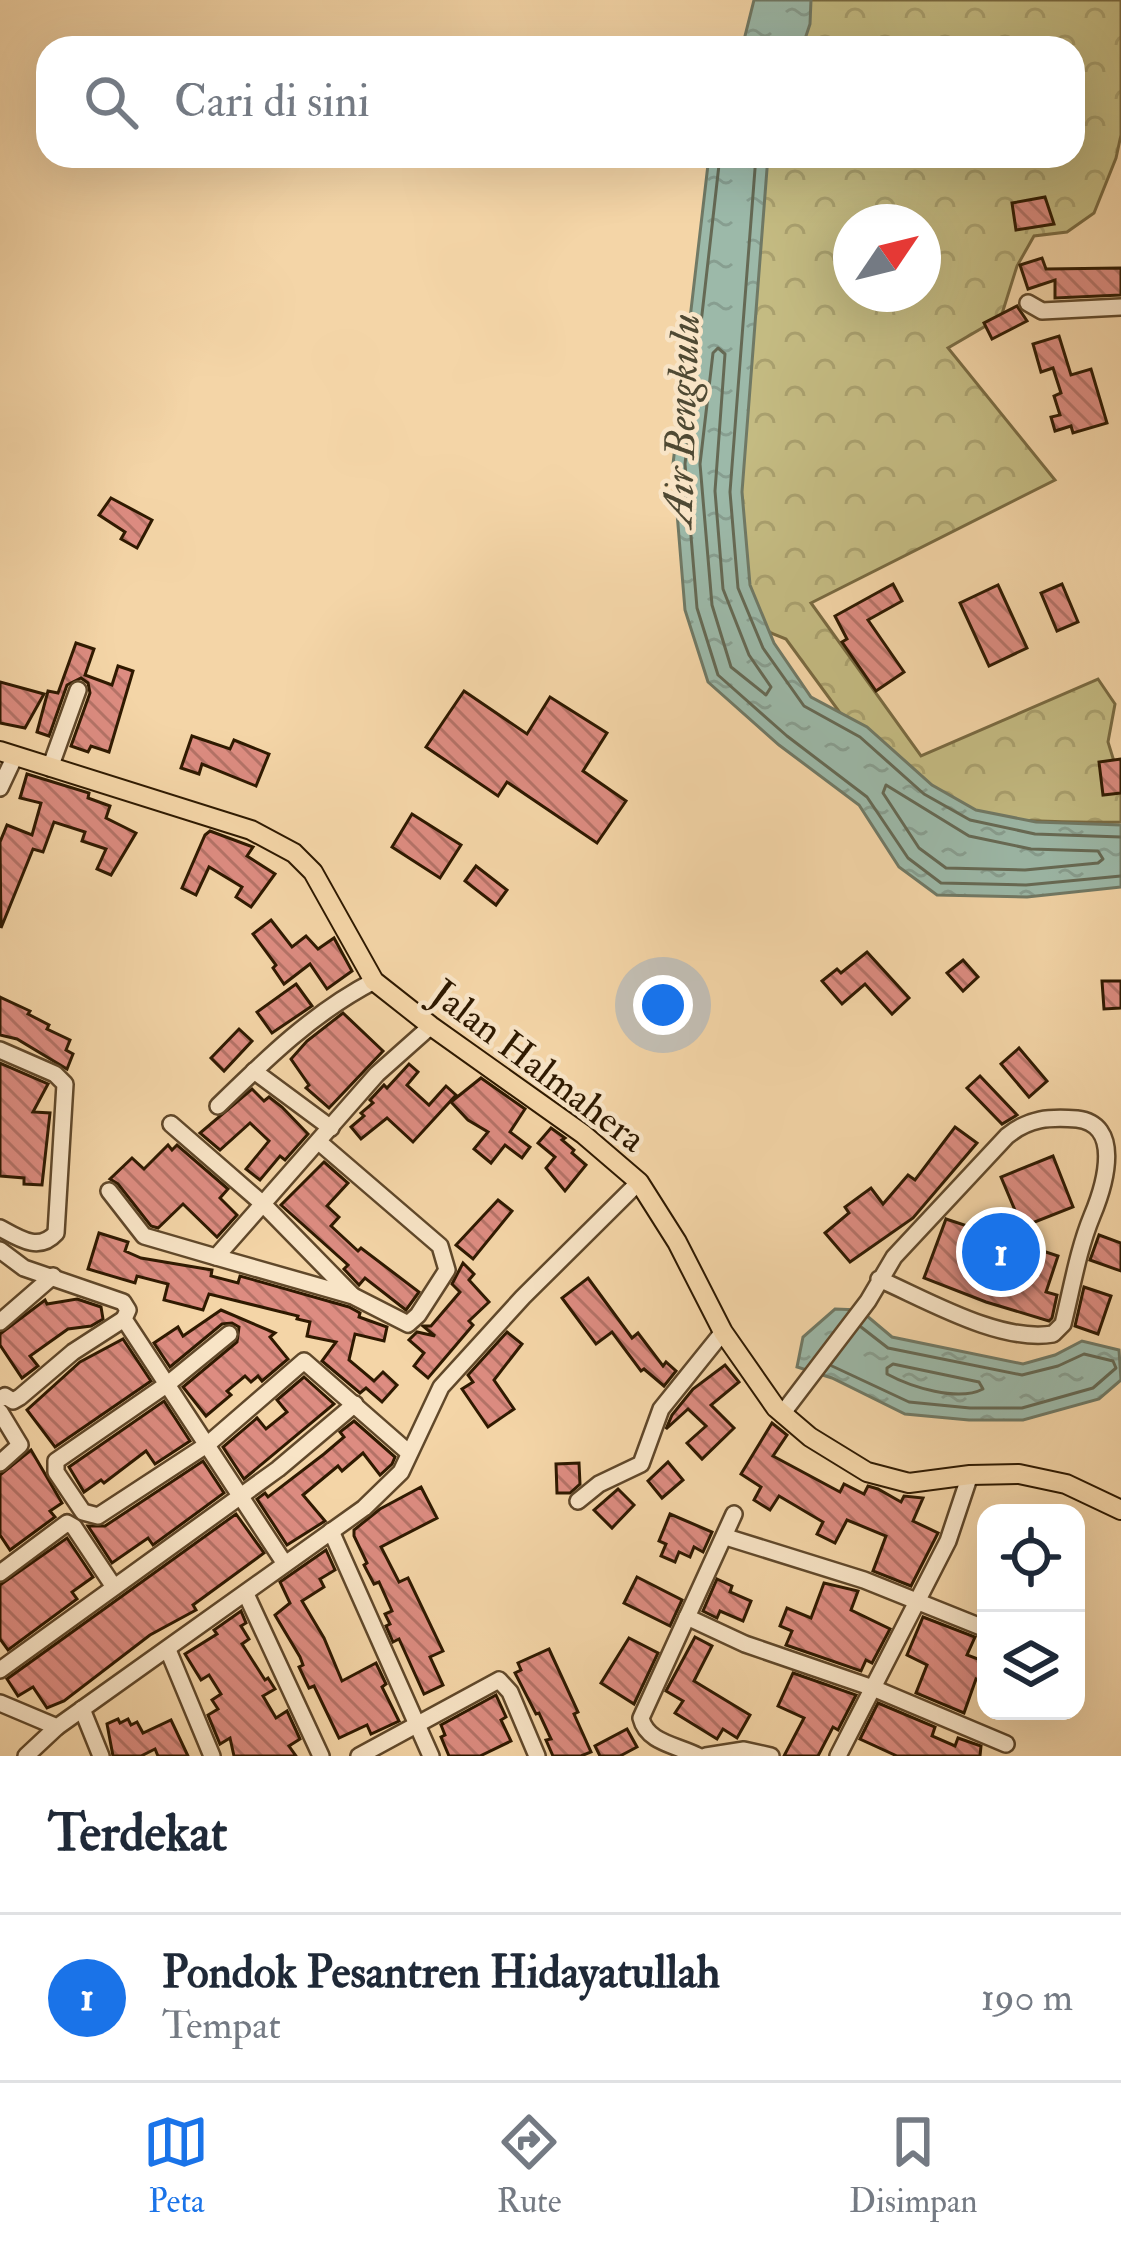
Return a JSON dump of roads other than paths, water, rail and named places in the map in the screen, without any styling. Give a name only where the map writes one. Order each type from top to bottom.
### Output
[{"type":"main road","name":"Jalan Halmahera","points":[[8,753],[229,823],[294,853],[313,872],[374,981],[583,1134],[639,1182],[677,1242],[723,1332],[782,1414],[810,1437],[867,1472],[909,1483],[1019,1474],[1066,1484],[1121,1510]]},
{"type":"street","points":[[1028,303],[1042,311],[1121,307]]},
{"type":"street","points":[[50,768],[78,690]]},
{"type":"street","points":[[0,788],[8,753]]},
{"type":"street","points":[[218,1106],[322,1012],[374,981]]},
{"type":"street","points":[[216,1257],[377,1074],[431,1027]]},
{"type":"street","points":[[0,1050],[55,1074],[64,1084],[56,1233],[44,1245],[2,1234]]},
{"type":"street","points":[[109,1191],[144,1236],[353,1296],[408,1324],[441,1280],[446,1260],[440,1246],[254,1071]]},
{"type":"street","points":[[782,1414],[868,1301],[880,1279],[894,1258],[1022,1124],[1061,1117],[1094,1120],[1113,1135],[1118,1154],[1114,1174],[1092,1216],[1063,1324],[1053,1334],[1020,1333],[963,1317],[880,1279]]},
{"type":"street","points":[[171,1124],[263,1204],[353,1296]]},
{"type":"street","points":[[0,1702],[42,1741],[387,1489],[400,1472],[440,1387],[639,1182]]},
{"type":"street","points":[[0,1250],[24,1268],[115,1296],[128,1310],[124,1319],[73,1352],[20,1397],[1,1399]]},
{"type":"street","points":[[0,1322],[53,1276]]},
{"type":"street","points":[[124,1319],[285,1564]]},
{"type":"street","points":[[578,1501],[599,1484],[641,1464],[661,1409],[723,1332]]},
{"type":"street","points":[[229,1334],[169,1383],[60,1458],[56,1472],[83,1512],[98,1516],[208,1444],[304,1361],[408,1452]]},
{"type":"street","points":[[0,1462],[20,1445],[1,1399]]},
{"type":"street","points":[[3,1661],[278,1469],[355,1404]]},
{"type":"street","points":[[838,1756],[948,1540],[970,1475]]},
{"type":"street","points":[[734,1514],[641,1718],[643,1727],[657,1740],[702,1756],[744,1750],[771,1756]]},
{"type":"street","points":[[0,1573],[67,1523],[114,1587]]},
{"type":"street","points":[[331,1531],[431,1756]]},
{"type":"street","points":[[726,1537],[977,1625]]},
{"type":"street","points":[[246,1594],[321,1756]]},
{"type":"street","points":[[686,1617],[1006,1744]]},
{"type":"street","points":[[168,1650],[212,1756]]},
{"type":"street","points":[[358,1756],[499,1680],[510,1692],[537,1756]]},
{"type":"street","points":[[82,1709],[101,1756]]},
{"type":"water","points":[[754,0],[811,0],[806,36],[745,36]]},
{"type":"water","name":"Air Bengkulu","points":[[708,168],[767,168],[742,492],[750,585],[774,643],[811,697],[867,727],[932,785],[976,810],[1036,822],[1121,825],[1121,887],[1027,897],[937,895],[899,867],[859,805],[779,745],[708,682],[685,610],[673,464]]},
{"type":"water","points":[[835,1309],[860,1310],[892,1337],[1023,1364],[1082,1341],[1119,1350],[1121,1380],[1099,1399],[1023,1420],[905,1414],[832,1378],[797,1367],[803,1337]]},
{"type":"place","name":"Pondok Pesantren Hidayatullah","points":[[1001,1252]]}]
